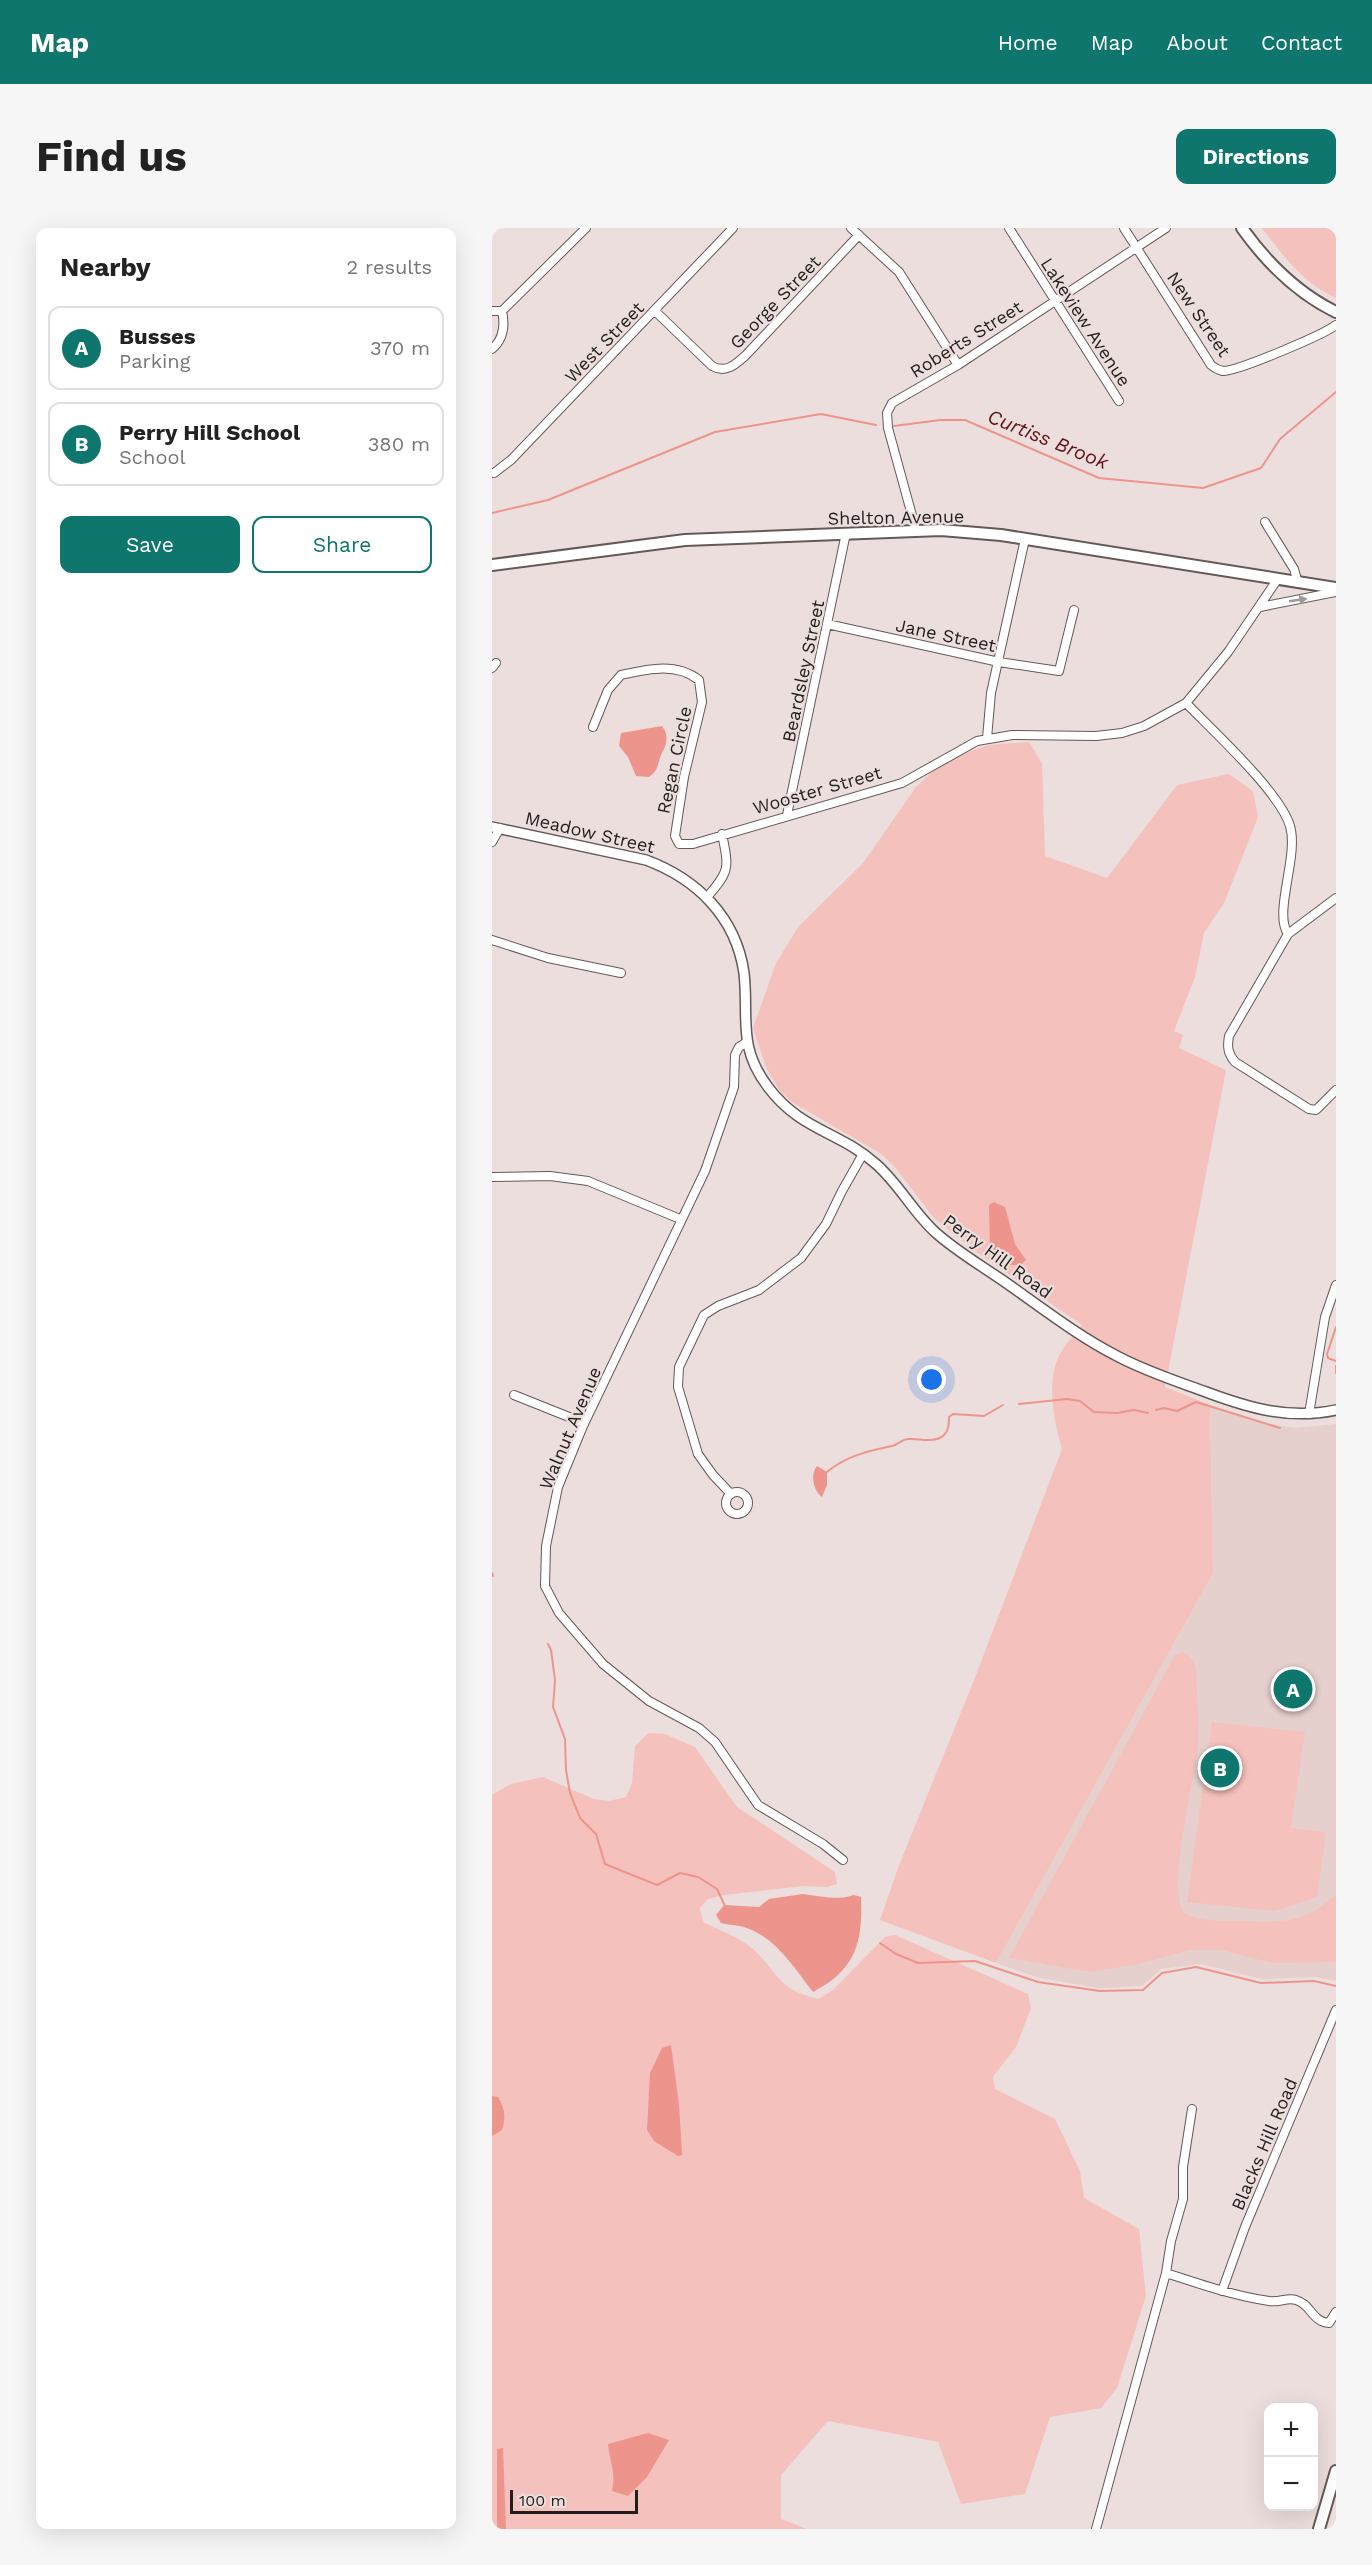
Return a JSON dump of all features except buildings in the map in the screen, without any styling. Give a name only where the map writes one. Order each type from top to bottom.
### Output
[{"type":"main road","points":[[1242,228],[1272,266],[1286,279],[1336,312]]},
{"type":"main road","name":"Shelton Avenue","points":[[492,565],[670,541],[846,533],[959,531],[1025,539],[1298,583]]},
{"type":"main road","points":[[1298,583],[1336,590]]},
{"type":"main road","points":[[1319,2529],[1336,2471]]},
{"type":"street","points":[[492,311],[502,311],[586,228]]},
{"type":"street","name":"West Street","points":[[494,473],[511,460],[733,228]]},
{"type":"street","points":[[850,228],[899,272],[958,365]]},
{"type":"street","name":"Lakeview Avenue","points":[[1010,228],[1119,401]]},
{"type":"street","name":"New Street","points":[[1124,228],[1211,364],[1218,370],[1233,369],[1307,340],[1336,325]]},
{"type":"street","name":"Roberts Street","points":[[916,531],[888,428],[887,412],[896,399],[958,365],[1166,228]]},
{"type":"street","name":"George Street","points":[[655,311],[712,366],[718,370],[730,368],[746,355],[859,236]]},
{"type":"street","points":[[492,349],[498,343],[503,331],[502,311]]},
{"type":"street","points":[[1265,522],[1294,569],[1298,583]]},
{"type":"street","name":"Beardsley Street","points":[[787,815],[846,533]]},
{"type":"street","points":[[987,738],[989,704],[1025,539]]},
{"type":"street","name":"Wooster Street","points":[[679,844],[693,844],[787,815],[871,794],[902,783],[936,762],[987,738],[1012,735],[1096,736],[1122,733],[1144,726],[1186,703],[1211,674],[1277,580]]},
{"type":"street","points":[[1260,607],[1336,590]]},
{"type":"street","name":"Jane Street","points":[[827,624],[999,662],[1059,670],[1074,610]]},
{"type":"street","name":"Regan Circle","points":[[592,728],[608,690],[621,675],[674,668],[685,670],[699,680],[702,702],[684,777],[675,836],[679,844]]},
{"type":"street","points":[[1186,703],[1263,783],[1287,818],[1294,846],[1282,921],[1288,934]]},
{"type":"street","points":[[492,842],[496,827]]},
{"type":"street","name":"Meadow Street","points":[[496,827],[646,860],[688,880],[707,897]]},
{"type":"street","points":[[707,897],[723,879],[728,863],[722,834]]},
{"type":"street","name":"Perry Hill Road","points":[[707,897],[727,923],[738,948],[744,974],[744,1016],[747,1042],[760,1075],[785,1107],[808,1125],[863,1154],[887,1174],[926,1224],[945,1241],[1107,1351],[1156,1374],[1246,1407],[1272,1413],[1309,1414],[1336,1410]]},
{"type":"street","points":[[1336,898],[1288,934],[1229,1036],[1227,1045],[1229,1054],[1235,1062],[1309,1109],[1316,1110],[1321,1107],[1336,1090]]},
{"type":"street","points":[[492,940],[548,958],[621,973]]},
{"type":"street","name":"Walnut Avenue","points":[[747,1042],[737,1051],[734,1087],[705,1172],[680,1219],[584,1423],[558,1487],[546,1546],[545,1586],[550,1598],[566,1621],[603,1664],[649,1701],[699,1728],[716,1742],[758,1805],[815,1838],[843,1860]]},
{"type":"street","points":[[731,1494],[698,1454],[678,1387],[679,1367],[704,1316],[718,1306],[759,1290],[801,1258],[826,1224],[863,1154]]},
{"type":"street","points":[[492,1177],[550,1176],[588,1181],[680,1219]]},
{"type":"street","points":[[1309,1414],[1325,1317],[1336,1285]]},
{"type":"street","points":[[514,1395],[584,1423]]},
{"type":"street","name":"Blacks Hill Road","points":[[1222,2291],[1245,2227],[1336,2010]]},
{"type":"street","points":[[1096,2529],[1166,2273],[1183,2199],[1183,2167],[1192,2109]]},
{"type":"street","points":[[1166,2273],[1222,2291],[1277,2303],[1293,2299],[1302,2302],[1314,2317],[1322,2322],[1329,2323],[1336,2312]]},
{"type":"shaded area","points":[[1262,228],[1336,228],[1336,298],[1304,277]]},
{"type":"shaded area","points":[[662,726],[666,734],[666,741],[656,770],[649,777],[636,776],[628,757],[619,746],[621,733]]},
{"type":"shaded area","points":[[1029,742],[1042,763],[1045,856],[1107,878],[1177,785],[1229,774],[1253,791],[1258,817],[1224,903],[1204,933],[1195,977],[1174,1031],[1183,1035],[1179,1048],[1226,1070],[1165,1387],[1210,1405],[1213,1573],[996,1963],[880,1920],[898,1868],[976,1675],[1062,1449],[1054,1414],[1053,1378],[1061,1352],[1082,1325],[971,1248],[934,1218],[894,1166],[880,1153],[790,1101],[778,1088],[766,1067],[753,1028],[776,963],[799,926],[863,863],[916,787],[943,762],[959,755],[989,745]]},
{"type":"shaded area","points":[[994,1202],[1005,1207],[1015,1244],[1026,1260],[1021,1265],[1006,1265],[990,1247],[989,1205]]},
{"type":"shaded area","points":[[1210,1405],[1270,1424],[1294,1428],[1336,1424],[1336,1981],[1316,1977],[1262,1979],[1201,1964],[1161,1969],[1142,1986],[1100,1988],[1039,1978],[996,1963],[1213,1573]]},
{"type":"shaded area","points":[[817,1466],[827,1472],[827,1485],[822,1497],[816,1491],[814,1482]]},
{"type":"shaded area","points":[[1183,1652],[1192,1659],[1196,1669],[1199,1733],[1180,1861],[1178,1885],[1180,1903],[1185,1913],[1198,1918],[1271,1922],[1294,1919],[1304,1915],[1315,1910],[1336,1894],[1336,1962],[1272,1963],[1222,1950],[1191,1950],[1134,1965],[1089,1972],[1009,1958],[1175,1655]]},
{"type":"shaded area","points":[[1212,1722],[1305,1732],[1291,1828],[1326,1832],[1317,1897],[1275,1911],[1187,1902]]},
{"type":"shaded area","points":[[648,1733],[665,1734],[695,1747],[737,1807],[835,1872],[837,1884],[827,1887],[804,1886],[724,1895],[708,1899],[700,1908],[703,1922],[735,1937],[753,1949],[786,1985],[804,1995],[818,1999],[833,1990],[885,1937],[895,1935],[1028,1994],[1031,2008],[1016,2047],[993,2077],[995,2089],[1055,2119],[1080,2171],[1084,2198],[1139,2229],[1146,2296],[1117,2388],[1101,2408],[1050,2417],[1025,2494],[961,2504],[938,2442],[828,2421],[781,2475],[781,2519],[807,2529],[492,2529],[492,1795],[511,1784],[543,1777],[594,1799],[609,1801],[626,1797],[632,1783],[635,1746]]},
{"type":"shaded area","points":[[803,1894],[835,1898],[854,1895],[861,1897],[860,1928],[854,1953],[839,1974],[813,1992],[783,1954],[766,1938],[744,1927],[721,1923],[716,1915],[724,1905],[759,1907],[769,1899]]},
{"type":"shaded area","points":[[671,2045],[679,2105],[682,2155],[678,2156],[654,2141],[647,2130],[650,2073],[662,2048]]},
{"type":"shaded area","points":[[492,2096],[498,2097],[502,2105],[504,2121],[502,2130],[492,2136]]},
{"type":"shaded area","points":[[648,2433],[669,2440],[647,2477],[628,2496],[612,2491],[613,2472],[608,2444]]},
{"type":"shaded area","points":[[503,2448],[506,2529],[497,2529],[497,2449]]},
{"type":"waterway","name":"Curtiss Brook","points":[[894,426],[940,420],[965,420],[1099,478],[1203,488],[1261,468],[1280,439],[1336,392]]},
{"type":"waterway","name":"Curtiss Brook","points":[[492,513],[548,500],[715,432],[821,414],[876,425]]},
{"type":"waterway","points":[[1336,1327],[1327,1354],[1328,1358],[1336,1361]]},
{"type":"waterway","points":[[1336,1366],[1336,1373]]},
{"type":"waterway","points":[[1019,1404],[1067,1399],[1080,1401],[1094,1412],[1117,1413],[1134,1410],[1148,1413]]},
{"type":"waterway","points":[[1156,1410],[1164,1408],[1177,1411],[1196,1402],[1280,1428]]},
{"type":"waterway","points":[[827,1472],[850,1458],[894,1445],[906,1439],[940,1438],[947,1431],[949,1417],[953,1414],[984,1416],[1003,1405]]},
{"type":"waterway","points":[[548,1644],[555,1680],[553,1707],[565,1739],[566,1770],[570,1793],[580,1818],[596,1834],[605,1864],[657,1885],[680,1873],[698,1877],[717,1889],[725,1906]]},
{"type":"waterway","points":[[880,1943],[896,1954],[918,1963],[975,1961],[1038,1982],[1100,1991],[1143,1990],[1162,1973],[1196,1967],[1261,1983],[1314,1981],[1336,1986]]},
{"type":"place","name":"Busses","points":[[1293,1689]]},
{"type":"place","name":"Perry Hill School","points":[[1220,1768]]}]
